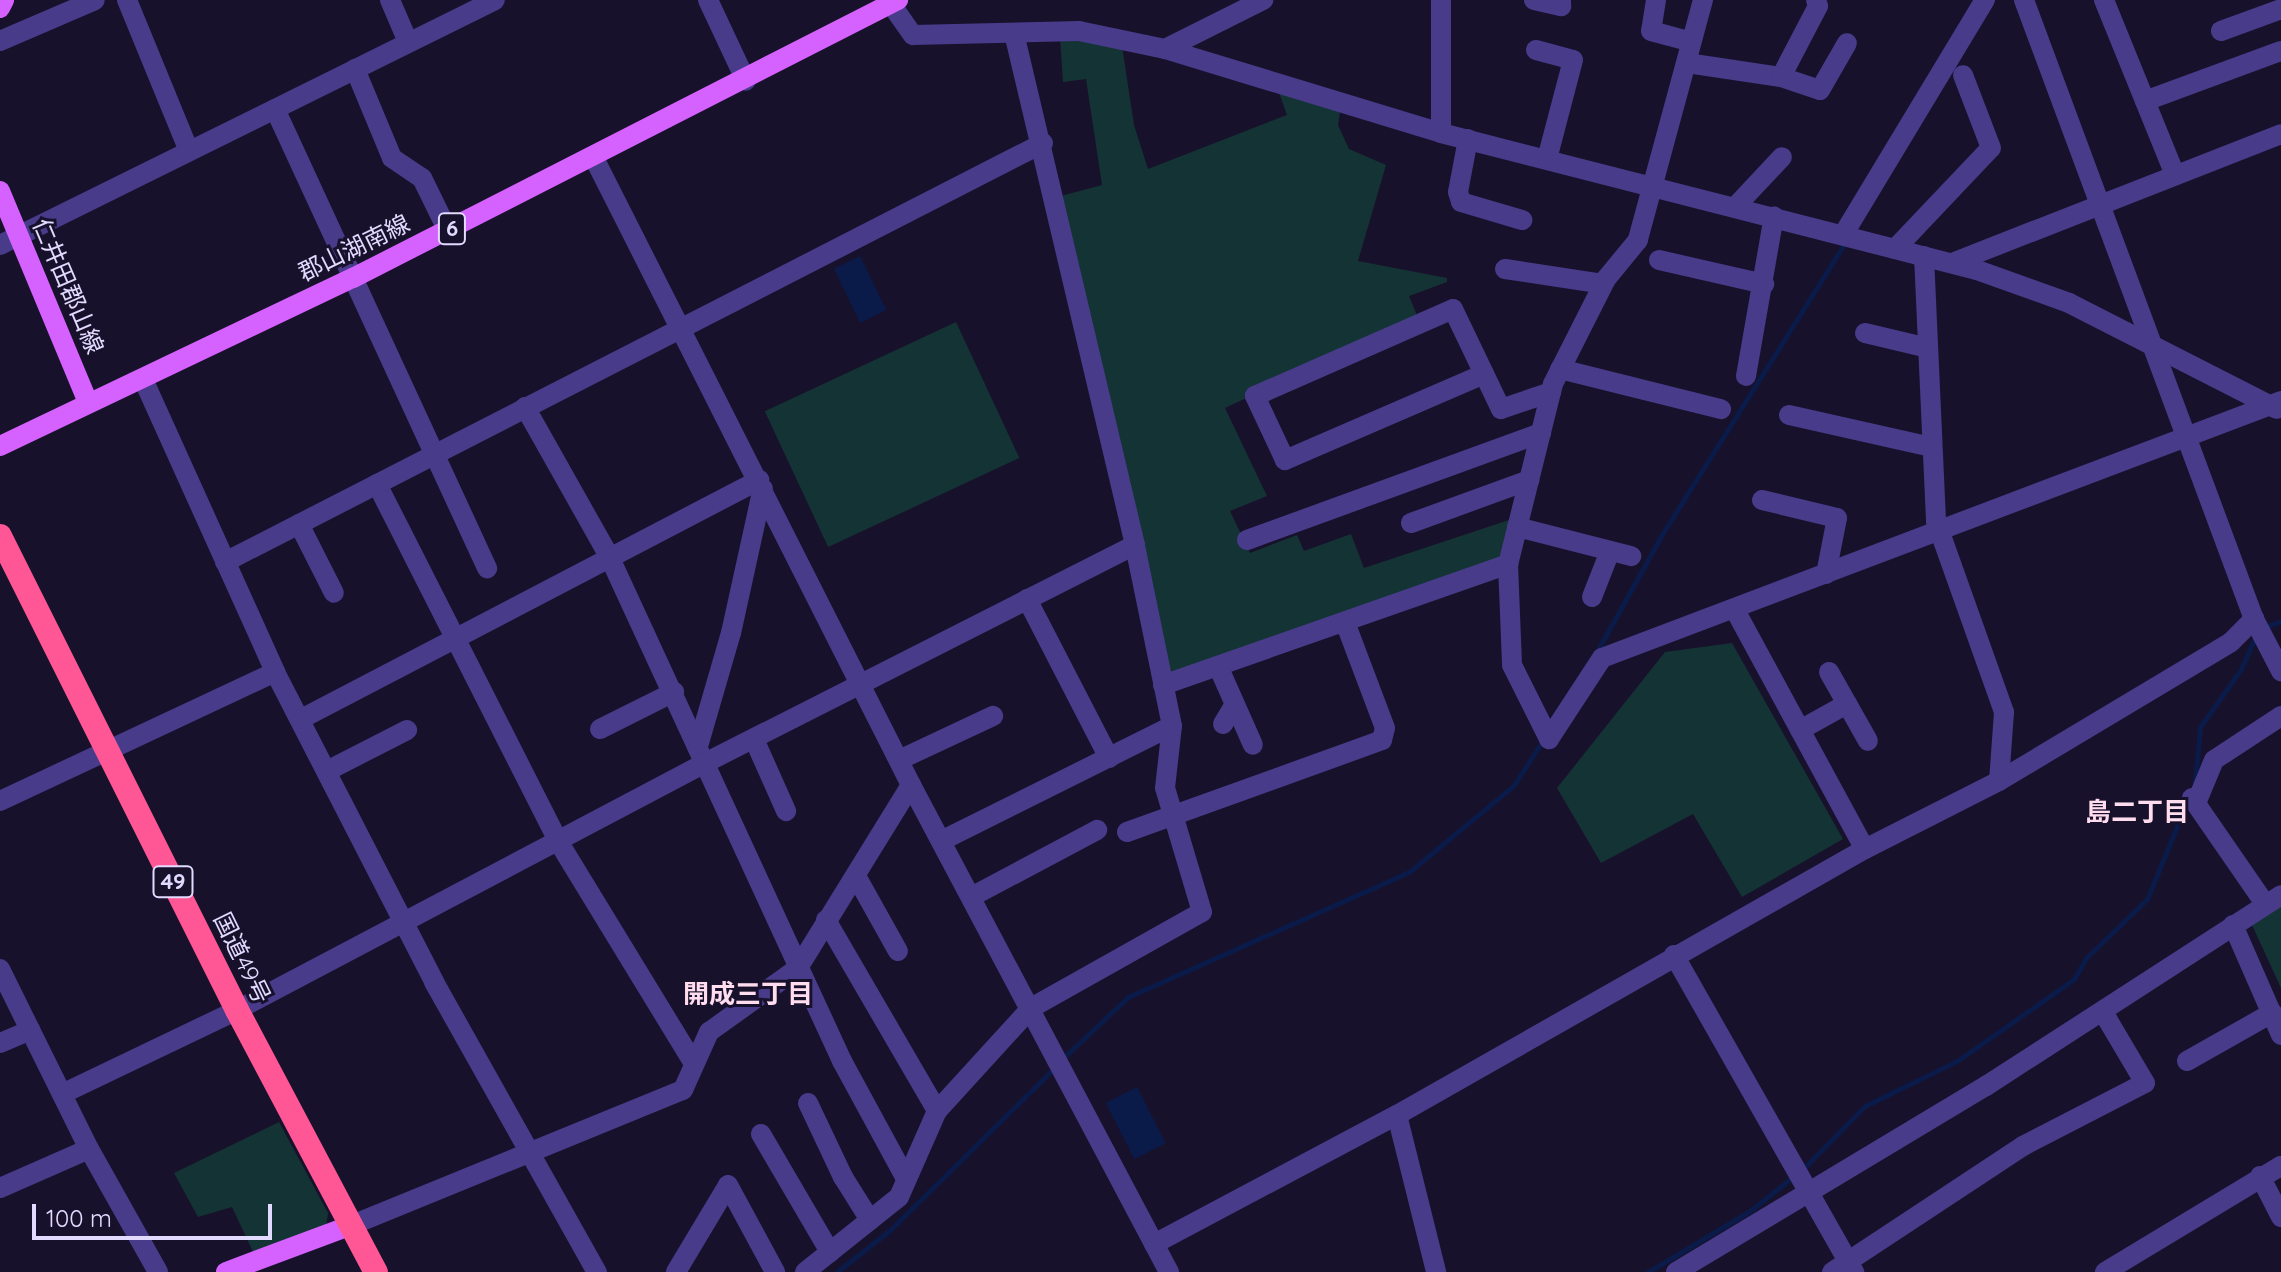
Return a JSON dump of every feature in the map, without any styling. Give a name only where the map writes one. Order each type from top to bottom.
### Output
[{"type":"highway","name":"国道49号","points":[[0,536],[237,1010],[376,1272]]},
{"type":"main road","points":[[0,8],[4,0]]},
{"type":"main road","name":"郡山湖南線","points":[[0,446],[448,231],[895,2]]},
{"type":"main road","name":"仁井田郡山線","points":[[0,191],[88,402]]},
{"type":"main road","points":[[226,1272],[352,1225]]},
{"type":"street","points":[[0,41],[95,0]]},
{"type":"street","points":[[127,0],[189,151]]},
{"type":"street","points":[[390,0],[408,42]]},
{"type":"street","points":[[0,245],[495,0]]},
{"type":"street","points":[[708,0],[746,81]]},
{"type":"street","points":[[1165,49],[1263,0]]},
{"type":"street","points":[[1441,0],[1441,133]]},
{"type":"street","points":[[1534,0],[1561,6],[1561,0]]},
{"type":"street","points":[[1656,0],[1651,31],[1689,52],[1820,90],[1847,43]]},
{"type":"street","points":[[1703,0],[1638,240],[1603,284],[1560,369],[1551,392],[1508,564],[1512,665],[1549,739],[1602,658],[2277,405]]},
{"type":"street","points":[[1781,77],[1818,6],[1816,0]]},
{"type":"street","points":[[1843,235],[1985,0]]},
{"type":"street","points":[[2024,0],[2102,202],[2254,619],[2281,671]]},
{"type":"street","points":[[2104,0],[2175,175]]},
{"type":"street","points":[[895,2],[913,35],[1079,31],[1165,49],[1441,133],[1952,263],[2033,287],[2277,405]]},
{"type":"street","points":[[2221,31],[2281,9]]},
{"type":"street","points":[[805,1272],[899,1197],[937,1111],[1031,1008],[1202,912],[1165,788],[1172,726],[1135,545],[1043,143],[1014,33]]},
{"type":"street","points":[[1536,50],[1573,60],[1547,159]]},
{"type":"street","points":[[2145,101],[2281,51]]},
{"type":"street","points":[[355,69],[392,158],[422,178],[448,231]]},
{"type":"street","points":[[1895,249],[1991,148],[1963,75]]},
{"type":"street","points":[[275,109],[487,568]]},
{"type":"street","points":[[1952,263],[2281,134]]},
{"type":"street","points":[[1468,139],[1458,192],[1461,202],[1522,220]]},
{"type":"street","points":[[225,562],[1043,143]]},
{"type":"street","points":[[1736,206],[1782,157]]},
{"type":"street","points":[[594,158],[682,326],[911,785],[1169,1272]]},
{"type":"street","points":[[1746,376],[1774,216]]},
{"type":"street","points":[[1924,256],[1931,447],[1938,530],[2004,712],[1999,781]]},
{"type":"street","points":[[1659,260],[1764,284]]},
{"type":"street","points":[[1505,269],[1603,284]]},
{"type":"street","points":[[1484,374],[1285,460],[1255,396],[1453,309],[1501,409],[1551,392]]},
{"type":"street","points":[[1865,333],[1928,348]]},
{"type":"street","points":[[1560,369],[1721,409]]},
{"type":"street","points":[[143,379],[275,672],[405,923],[597,1272]]},
{"type":"street","points":[[525,407],[609,556],[699,743],[798,968],[906,1179]]},
{"type":"street","points":[[1789,415],[1931,447]]},
{"type":"street","points":[[1247,540],[1541,433]]},
{"type":"street","points":[[1411,523],[1529,480]]},
{"type":"street","points":[[377,484],[558,841],[693,1062]]},
{"type":"street","points":[[301,719],[609,556],[761,484]]},
{"type":"street","points":[[699,743],[731,633],[761,484]]},
{"type":"street","points":[[1762,500],[1837,518],[1826,574]]},
{"type":"street","points":[[299,524],[334,593]]},
{"type":"street","points":[[1517,527],[1631,556]]},
{"type":"street","points":[[62,1094],[237,1010],[707,762],[1135,545]]},
{"type":"street","points":[[1592,597],[1610,551]]},
{"type":"street","points":[[1163,685],[1508,564]]},
{"type":"street","points":[[1027,599],[1109,758]]},
{"type":"street","points":[[1735,610],[1865,849]]},
{"type":"street","points":[[1154,1244],[1397,1115],[1865,849],[1999,781],[2231,642],[2254,619]]},
{"type":"street","points":[[1127,832],[1382,740],[1385,728],[1345,622]]},
{"type":"street","points":[[1218,666],[1253,745]]},
{"type":"street","points":[[0,801],[275,672]]},
{"type":"street","points":[[1829,672],[1868,741]]},
{"type":"street","points":[[600,729],[674,692]]},
{"type":"street","points":[[1223,724],[1235,704]]},
{"type":"street","points":[[1800,730],[1847,704]]},
{"type":"street","points":[[899,760],[993,716]]},
{"type":"street","points":[[1676,1272],[1808,1196],[2103,1012],[2273,900],[2195,800],[2209,765],[2281,716]]},
{"type":"street","points":[[941,841],[1172,726]]},
{"type":"street","points":[[327,771],[407,730]]},
{"type":"street","points":[[754,739],[786,811]]},
{"type":"street","points":[[352,1225],[683,1090],[700,1042],[729,1014],[798,968],[911,785]]},
{"type":"street","points":[[971,897],[1097,830]]},
{"type":"street","points":[[856,876],[898,951]]},
{"type":"street","points":[[826,920],[937,1111]]},
{"type":"street","points":[[2233,925],[2281,1035]]},
{"type":"street","points":[[1674,955],[1808,1196],[1844,1269],[2023,1146],[2145,1083],[2103,1012]]},
{"type":"street","points":[[0,969],[89,1149],[158,1272]]},
{"type":"street","points":[[2187,1061],[2272,1013]]},
{"type":"street","points":[[0,1043],[30,1030]]},
{"type":"street","points":[[808,1103],[843,1177],[870,1220]]},
{"type":"street","points":[[1397,1115],[1436,1272]]},
{"type":"street","points":[[761,1134],[830,1252]]},
{"type":"street","points":[[0,1188],[89,1149]]},
{"type":"street","points":[[2105,1272],[2281,1166]]},
{"type":"street","points":[[2260,1176],[2281,1217]]},
{"type":"street","points":[[676,1272],[728,1185],[775,1272]]},
{"type":"green space","points":[[1060,37],[1122,46],[1134,125],[1148,169],[1287,115],[1278,90],[1340,111],[1338,125],[1349,149],[1386,165],[1358,261],[1447,278],[1447,282],[1409,296],[1418,318],[1225,408],[1267,496],[1230,511],[1250,553],[1297,535],[1304,551],[1351,534],[1364,568],[1512,519],[1502,562],[1170,677],[1061,196],[1102,185],[1086,79],[1063,82]]},
{"type":"green space","points":[[956,322],[1019,458],[828,547],[765,411]]},
{"type":"green space","points":[[1732,643],[1843,839],[1742,897],[1693,814],[1601,863],[1557,788],[1665,652]]},
{"type":"green space","points":[[2281,906],[2281,988],[2252,925]]},
{"type":"green space","points":[[279,1122],[328,1213],[326,1227],[255,1256],[232,1207],[198,1217],[174,1173]]},
{"type":"water","points":[[860,256],[886,310],[860,323],[834,269]]},
{"type":"water","points":[[1137,1087],[1166,1143],[1134,1159],[1106,1103]]},
{"type":"waterway","points":[[1596,653],[1661,536],[1846,241]]},
{"type":"waterway","points":[[2265,627],[2281,621]]},
{"type":"waterway","points":[[2195,782],[2200,727],[2241,669],[2255,637]]},
{"type":"waterway","points":[[1061,1060],[1128,997],[1409,872],[1514,785],[1543,740]]},
{"type":"waterway","points":[[1802,1170],[1865,1106],[1957,1061],[2074,979],[2086,958],[2147,899],[2187,802]]},
{"type":"waterway","points":[[837,1272],[890,1230],[1054,1068]]},
{"type":"waterway","points":[[1648,1272],[1750,1211],[1794,1176]]},
{"type":"district","name":"島二丁目","points":[[2137,812]]},
{"type":"district","name":"開成三丁目","points":[[748,994]]}]
